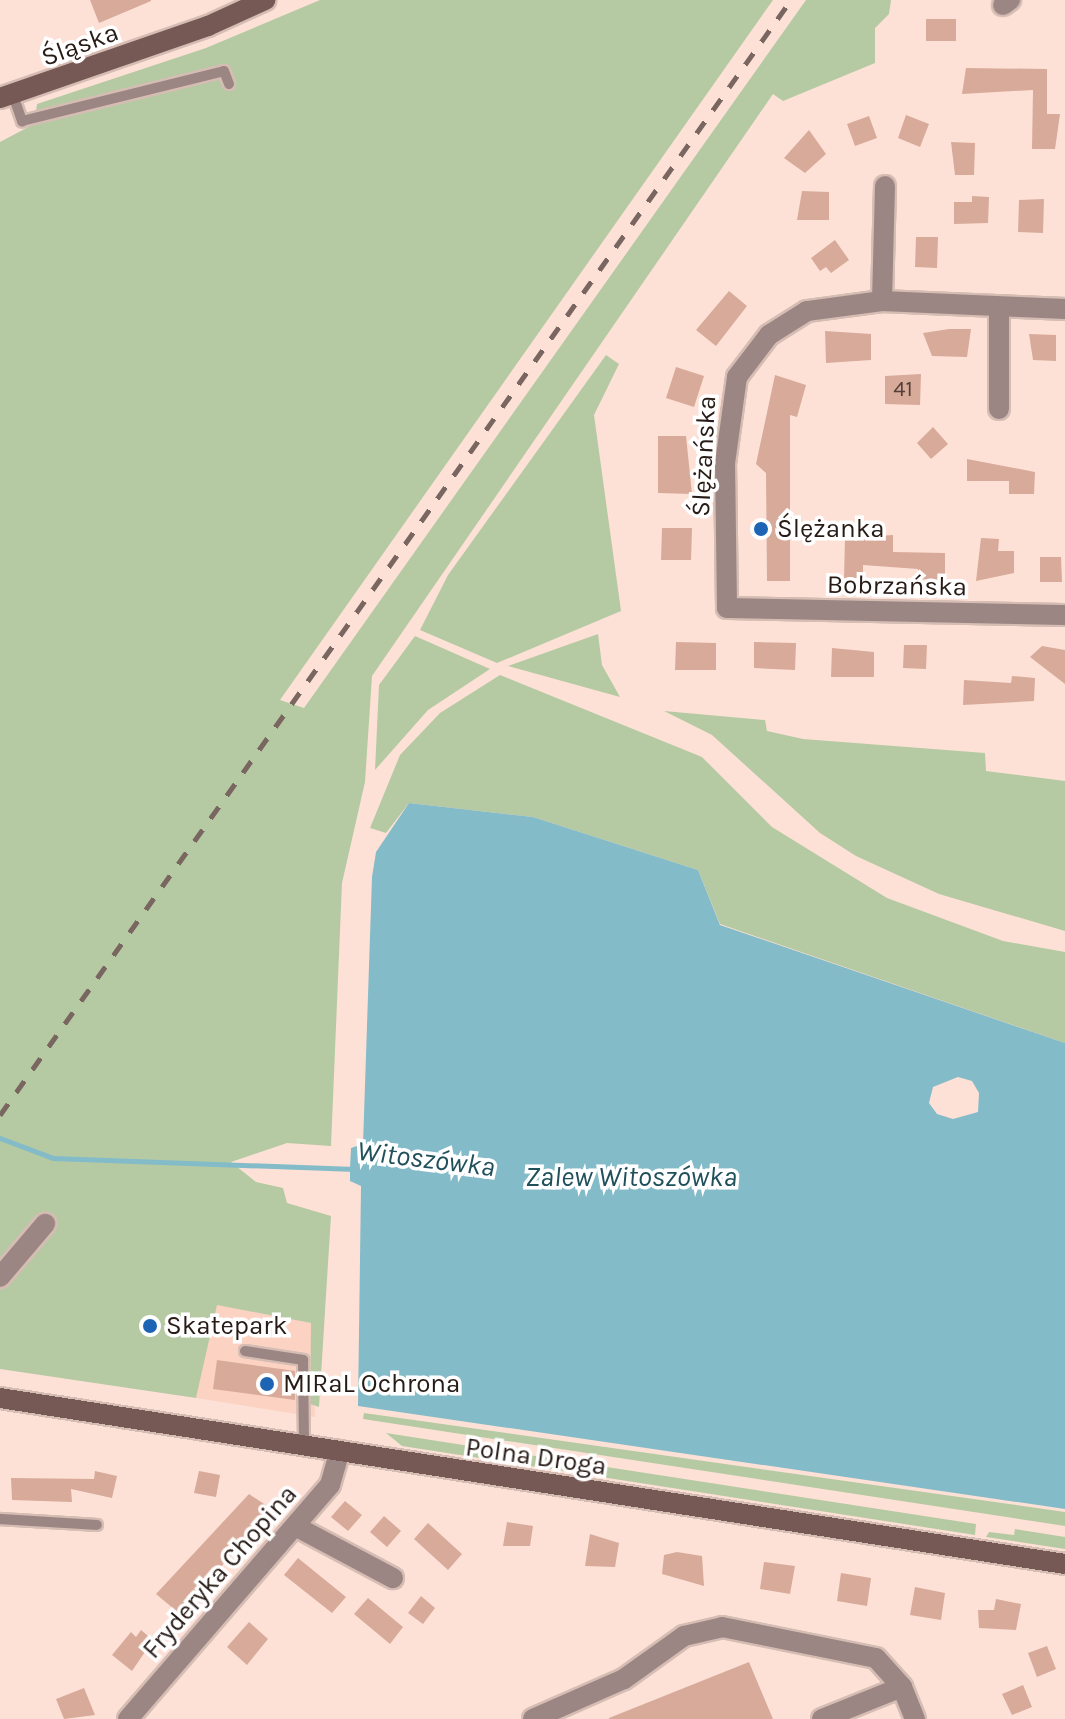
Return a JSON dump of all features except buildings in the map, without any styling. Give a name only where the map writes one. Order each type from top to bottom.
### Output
[{"type":"street","name":"Śląska","points":[[7,96],[208,26],[265,0]]},
{"type":"street","points":[[882,301],[885,186]]},
{"type":"street","name":"Ślężańska","points":[[727,608],[725,463],[737,377],[759,345],[790,320],[830,304],[882,301],[1065,309]]},
{"type":"street","points":[[999,307],[999,409]]},
{"type":"street","name":"Bobrzańska","points":[[727,608],[1065,615]]},
{"type":"street","points":[[0,1277],[45,1224]]},
{"type":"street","name":"Polna Droga","points":[[0,1398],[1065,1564]]},
{"type":"street","name":"Fryderyka Chopina","points":[[128,1719],[330,1485],[339,1453]]},
{"type":"street","points":[[295,1526],[393,1578]]},
{"type":"street","points":[[533,1719],[624,1679],[684,1636],[713,1628],[865,1653],[886,1666],[902,1687],[915,1719]]},
{"type":"street","points":[[822,1719],[902,1687]]},
{"type":"lane","points":[[7,96],[22,121],[224,71],[229,84]]},
{"type":"lane","points":[[245,1351],[303,1360],[304,1447]]},
{"type":"lane","points":[[0,1519],[97,1525]]},
{"type":"shaded area","points":[[216,1304],[311,1323],[315,1417],[196,1398]]},
{"type":"green space","points":[[320,0],[773,0],[280,700],[304,708],[806,0],[891,0],[889,14],[875,28],[875,63],[783,101],[773,94],[372,676],[365,782],[342,883],[331,1146],[287,1143],[231,1162],[256,1182],[283,1188],[287,1203],[331,1216],[319,1407],[310,1404],[311,1323],[217,1305],[196,1398],[0,1369],[0,142],[34,124],[37,104],[206,48]]},
{"type":"green space","points":[[606,355],[619,364],[594,415],[621,611],[497,663],[420,630],[448,575]]},
{"type":"green space","points":[[598,634],[602,665],[620,697],[508,666]]},
{"type":"green space","points":[[415,636],[490,669],[428,710],[375,770],[379,685]]},
{"type":"green space","points":[[500,675],[702,757],[772,827],[887,898],[1003,941],[1065,952],[1065,1043],[720,924],[698,870],[533,817],[409,803],[386,833],[370,828],[400,755],[440,713]]},
{"type":"green space","points":[[664,711],[765,720],[767,731],[803,739],[985,753],[986,771],[1065,781],[1065,931],[939,894],[856,856],[820,833],[712,735]]},
{"type":"green space","points":[[364,1413],[1065,1512],[1065,1526],[363,1419]]},
{"type":"green space","points":[[386,1433],[976,1524],[975,1535],[402,1446]]},
{"type":"green space","points":[[1015,1529],[1065,1537],[1065,1549],[986,1537],[989,1532],[1014,1535]]},
{"type":"water","name":"Zalew Witoszówka","points":[[409,803],[533,817],[698,870],[720,925],[1065,1043],[1065,1509],[358,1406],[361,1186],[350,1181],[350,1168],[351,1148],[363,1144],[372,877],[376,852]],"holes":[[[958,1077],[972,1081],[979,1093],[978,1112],[953,1119],[937,1114],[929,1103],[933,1087]]]},
{"type":"waterway","name":"Witoszówka","points":[[0,1138],[53,1158],[355,1169]]},
{"type":"railway","points":[[0,1115],[791,0]]},
{"type":"place","name":"Ślężanka","points":[[761,529]]},
{"type":"place","name":"Skatepark","points":[[150,1326]]},
{"type":"place","name":"MIRaL Ochrona","points":[[267,1384]]}]
